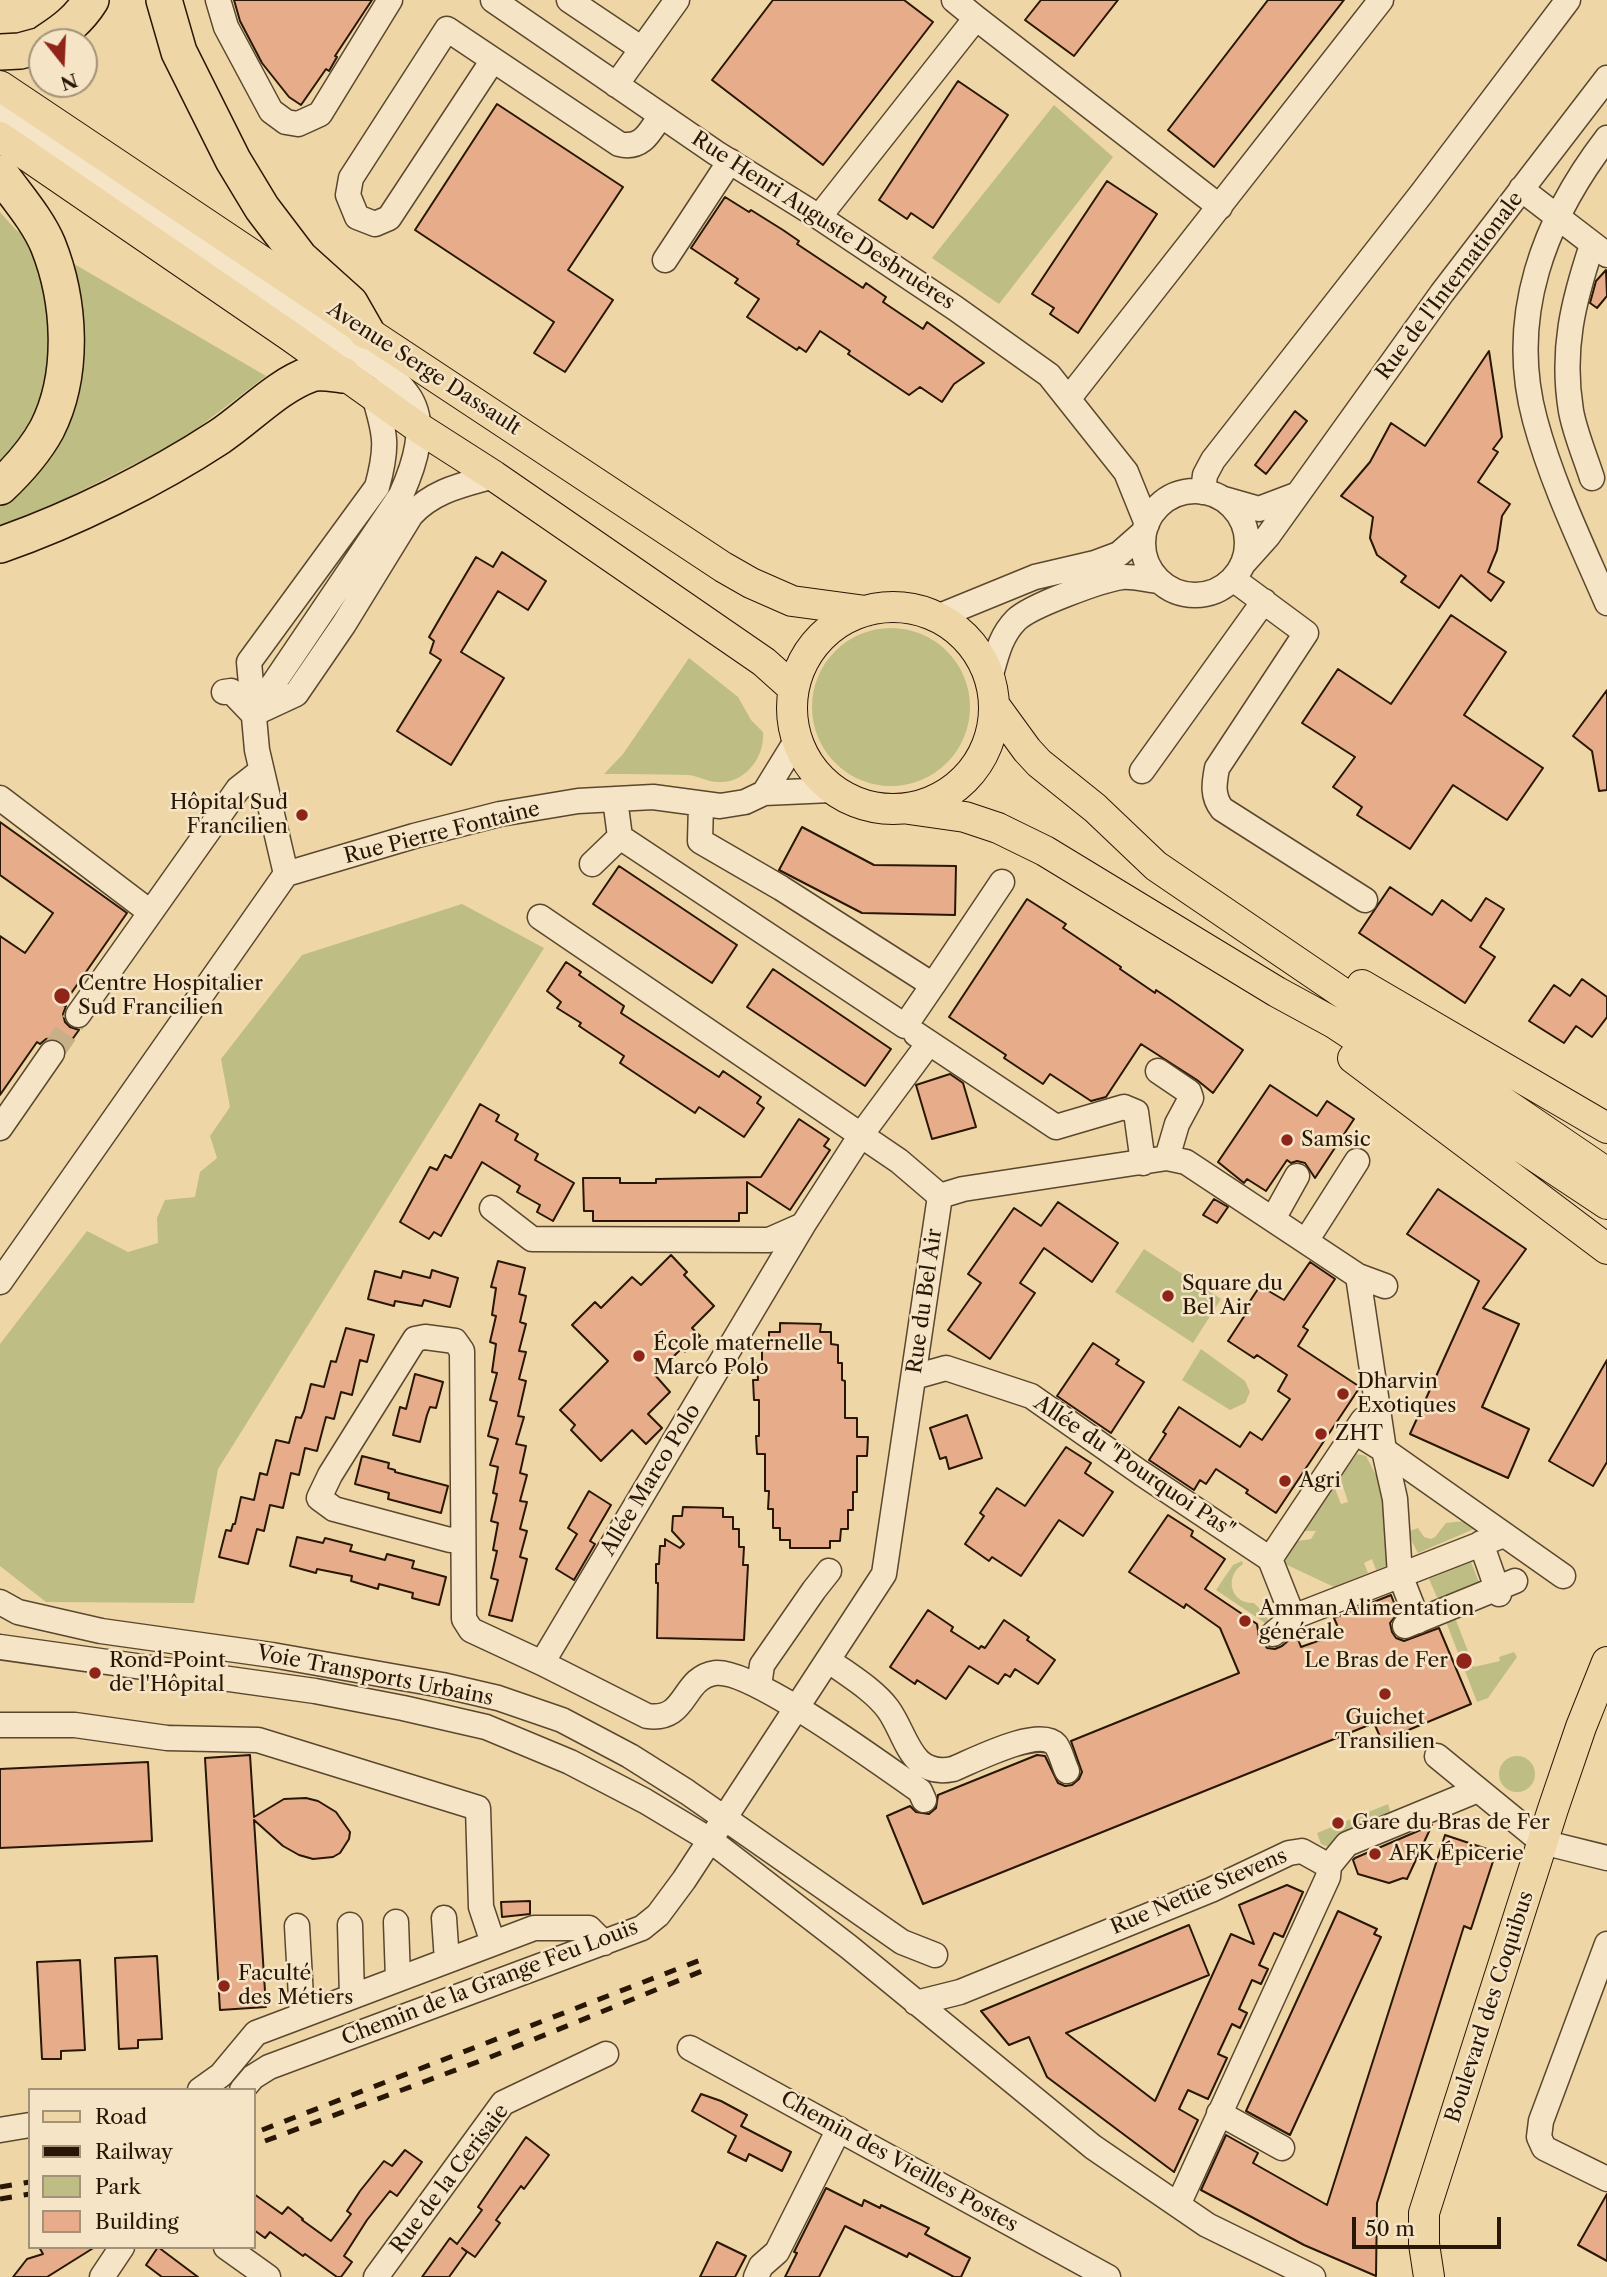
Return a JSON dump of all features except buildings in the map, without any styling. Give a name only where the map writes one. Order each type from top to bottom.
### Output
[{"type":"highway","points":[[67,28],[91,0]]},
{"type":"highway","points":[[164,0],[179,52],[233,160],[262,208],[300,258],[350,303],[366,331]]},
{"type":"highway","points":[[0,52],[28,48]]},
{"type":"highway","points":[[0,173],[37,225],[47,244],[61,291],[66,353],[60,393],[48,427],[21,467],[0,487]]},
{"type":"highway","points":[[0,545],[26,536],[133,487],[218,437],[285,389],[314,373],[343,375]]},
{"type":"main road","name":"Avenue Serge Dassault","points":[[0,86],[732,573],[792,601],[866,611]]},
{"type":"main road","points":[[0,137],[419,428],[494,476],[764,662],[793,688]]},
{"type":"main road","points":[[1607,1172],[1430,1054],[1305,966],[1199,898],[1156,866],[1095,808],[1039,763],[1027,750],[993,692],[979,654],[960,632],[937,617],[913,608],[888,607],[866,611],[840,622],[820,638],[801,664],[793,688],[792,716],[796,741],[811,770],[831,790],[859,804],[965,817],[998,828],[1045,851],[1277,992],[1334,1023],[1607,1204]]},
{"type":"main road","points":[[909,809],[935,800],[958,784],[978,763],[991,737],[993,692]]},
{"type":"main road","points":[[1305,966],[1336,970],[1607,1128]]},
{"type":"main road","points":[[1277,992],[1301,1021],[1409,1098],[1607,1249]]},
{"type":"main road","name":"Boulevard des Coquibus","points":[[1429,2277],[1424,2244],[1424,2213],[1542,1842],[1581,1727],[1607,1661]]},
{"type":"street","points":[[218,0],[226,27],[271,111],[286,122],[298,124],[320,114],[390,0]]},
{"type":"street","name":"Rue Henri Auguste Desbruères","points":[[493,0],[661,115],[955,308],[1049,375],[1126,472],[1145,528]]},
{"type":"street","points":[[569,0],[642,49]]},
{"type":"street","points":[[617,85],[677,0]]},
{"type":"street","points":[[954,0],[1220,207]]},
{"type":"street","points":[[1069,398],[1381,0]]},
{"type":"street","points":[[1145,528],[1144,553],[1152,573],[1171,589],[1196,595],[1222,587],[1238,572],[1247,540],[1245,527],[1232,506],[1212,495],[1205,475],[1213,460],[1422,193],[1568,0]]},
{"type":"street","points":[[819,217],[976,18]]},
{"type":"street","points":[[493,60],[390,218],[375,224],[357,217],[348,195],[351,178],[447,29],[619,144],[628,147],[641,142],[661,115]]},
{"type":"street","name":"Rue de l'Internationale","points":[[1238,572],[1268,536],[1442,293],[1607,78]]},
{"type":"street","points":[[0,111],[381,368],[410,397],[419,428],[413,467],[401,495],[253,714]]},
{"type":"street","points":[[1607,138],[1575,186],[1541,251],[1525,336],[1534,418],[1546,458],[1607,603]]},
{"type":"street","points":[[665,260],[730,161]]},
{"type":"street","points":[[1521,190],[1599,250],[1574,298],[1567,354],[1572,411],[1592,478]]},
{"type":"street","points":[[0,1282],[286,874],[261,771],[249,662],[377,487],[385,457],[385,431],[374,396]]},
{"type":"street","name":"Rue Henri Auguste Desbruères","points":[[1126,472],[1173,496]]},
{"type":"street","points":[[253,714],[296,694],[344,624],[411,515],[423,502],[443,491],[494,476]]},
{"type":"street","points":[[937,617],[1035,577],[1095,563],[1119,554],[1145,528],[1157,507],[1184,492],[1212,495],[1259,509],[1296,495]]},
{"type":"street","points":[[1238,572],[1264,601],[1306,633],[1217,768],[1213,785],[1216,801],[1222,809],[1365,900]]},
{"type":"street","points":[[993,692],[1000,643],[1018,618],[1038,606],[1123,577],[1160,581]]},
{"type":"street","points":[[1142,771],[1264,601]]},
{"type":"street","points":[[224,692],[231,691],[253,714]]},
{"type":"street","points":[[764,793],[796,741]]},
{"type":"street","points":[[78,1015],[238,789],[261,771]]},
{"type":"street","name":"Rue Pierre Fontaine","points":[[286,874],[500,814],[578,801],[653,797],[720,806],[745,802],[764,793],[831,790]]},
{"type":"street","points":[[0,798],[150,912]]},
{"type":"street","points":[[615,799],[620,837],[1056,1127],[1124,1107],[1136,1112],[1155,1161]]},
{"type":"street","points":[[701,804],[700,841],[781,888],[933,985]]},
{"type":"street","points":[[592,864],[620,837]]},
{"type":"street","points":[[905,1026],[1002,882]]},
{"type":"street","points":[[540,917],[862,1135],[899,1161],[940,1196],[963,1189],[1155,1161],[1186,1162],[1358,1276],[1385,1286]]},
{"type":"street","name":"Allée Marco Polo","points":[[542,1663],[803,1225],[862,1135],[929,1043]]},
{"type":"street","points":[[0,1128],[52,1052]]},
{"type":"street","points":[[1155,1161],[1191,1098],[1189,1092],[1158,1071]]},
{"type":"street","points":[[1306,1241],[1357,1161]]},
{"type":"street","points":[[1273,1219],[1297,1177]]},
{"type":"street","name":"Rue du Bel Air","points":[[710,1840],[884,1574],[940,1196]]},
{"type":"street","points":[[492,1208],[532,1239],[769,1240],[803,1225]]},
{"type":"street","points":[[1358,1276],[1384,1450],[1395,1499],[1400,1576],[1411,1624],[1504,1588],[1481,1544]]},
{"type":"street","points":[[463,1537],[450,1539],[334,1508],[319,1498],[330,1475],[415,1339],[425,1337],[455,1341],[462,1351],[464,1619],[471,1630],[647,1716],[662,1718],[672,1713],[688,1690],[706,1675],[720,1672],[759,1686],[797,1707],[920,1791],[925,1800]]},
{"type":"street","name":"Allée du \"Pourquoi Pas\"","points":[[914,1377],[946,1368],[1031,1396],[1141,1474],[1270,1559]]},
{"type":"street","points":[[1293,1617],[1270,1559],[1376,1395]]},
{"type":"street","points":[[1354,1432],[1384,1450],[1563,1576]]},
{"type":"street","points":[[1273,1634],[1293,1617],[1504,1535]]},
{"type":"street","points":[[759,1686],[762,1665],[814,1590],[830,1572]]},
{"type":"street","name":"Voie Transports Urbains","points":[[0,1602],[18,1612],[102,1630],[272,1655],[442,1685],[498,1698],[562,1720],[619,1750],[687,1792],[902,1942],[935,1955]]},
{"type":"street","points":[[0,1647],[315,1691],[486,1727],[570,1762],[645,1801],[710,1840],[849,1947],[1085,2141],[1206,2225],[1313,2277]]},
{"type":"street","points":[[828,1660],[876,1696],[888,1710],[906,1746],[917,1760],[929,1769],[941,1772],[953,1769],[1030,1739],[1043,1738],[1056,1745],[1067,1771]]},
{"type":"street","points":[[0,1725],[75,1725],[167,1738],[258,1740],[478,1808],[481,1907],[493,1943]]},
{"type":"street","points":[[1437,1756],[1542,1842],[1607,1858]]},
{"type":"street","points":[[1178,2205],[1328,1877],[1329,1866],[1347,1844],[1478,1790]]},
{"type":"street","name":"Chemin de la Grange Feu Louis","points":[[244,2088],[253,2077],[270,2067],[642,1928],[658,1915],[710,1840]]},
{"type":"street","name":"Rue Nettie Stevens","points":[[916,2003],[960,1992],[1211,1890],[1289,1853],[1302,1851],[1329,1866]]},
{"type":"street","points":[[444,1918],[447,1961]]},
{"type":"street","points":[[396,1922],[398,1979]]},
{"type":"street","points":[[349,1925],[352,1996]]},
{"type":"street","points":[[297,1926],[302,2015]]},
{"type":"street","points":[[203,2088],[221,2075],[256,2033],[534,1928],[589,1928],[604,1943]]},
{"type":"street","points":[[1607,1944],[1541,2121],[1539,2137],[1545,2148],[1607,2179]]},
{"type":"street","name":"Chemin des Vieilles Postes","points":[[690,2048],[1108,2277]]},
{"type":"street","name":"Rue de la Cerisaie","points":[[376,2277],[503,2103],[606,2053]]},
{"type":"street","points":[[1219,2112],[1282,2148]]},
{"type":"street","points":[[0,2130],[28,2126]]},
{"type":"street","points":[[756,2277],[761,2266],[777,2252],[839,2129]]},
{"type":"street","points":[[102,2277],[121,2249]]},
{"type":"street","points":[[229,2249],[268,2277]]},
{"type":"green space","points":[[1054,105],[1113,157],[999,304],[932,258]]},
{"type":"green space","points":[[0,212],[16,230],[266,376],[182,440],[33,515],[0,526]]},
{"type":"green space","points":[[891,628],[921,634],[947,651],[964,677],[970,707],[964,737],[947,763],[921,780],[891,786],[861,780],[835,763],[818,737],[812,707],[818,677],[835,651],[861,634]]},
{"type":"green space","points":[[689,658],[738,697],[751,720],[763,732],[761,751],[757,759],[745,774],[737,779],[718,782],[686,775],[604,774],[623,754]]},
{"type":"green space","points":[[462,904],[544,948],[218,1469],[194,1603],[46,1602],[0,1566],[0,1344],[87,1231],[128,1252],[158,1243],[157,1218],[165,1200],[195,1197],[200,1172],[217,1158],[210,1136],[230,1107],[221,1059],[302,955]]},
{"type":"green space","name":"Square du Bel Air","points":[[1144,1249],[1221,1299],[1193,1343],[1115,1292]]},
{"type":"green space","points":[[1201,1349],[1245,1381],[1250,1392],[1245,1403],[1230,1410],[1182,1380]]},
{"type":"green space","points":[[1357,1454],[1366,1456],[1389,1500],[1394,1563],[1376,1570],[1372,1559],[1364,1563],[1368,1573],[1334,1587],[1283,1563],[1297,1541],[1311,1539],[1316,1531],[1303,1531],[1334,1486],[1341,1504],[1348,1502],[1340,1477]]},
{"type":"green space","points":[[1473,1520],[1476,1526],[1474,1529],[1418,1553],[1407,1532],[1418,1528],[1424,1537],[1431,1539],[1446,1523]]},
{"type":"green space","points":[[1242,1561],[1243,1564],[1233,1575],[1232,1588],[1239,1599],[1254,1603],[1266,1615],[1272,1631],[1269,1633],[1265,1623],[1216,1590],[1233,1565]]},
{"type":"green space","points":[[1471,1562],[1480,1585],[1439,1602],[1429,1579]]},
{"type":"green space","points":[[1454,1615],[1474,1667],[1500,1661],[1499,1657],[1514,1652],[1517,1657],[1488,1698],[1477,1702],[1445,1619]]},
{"type":"green space","points":[[1517,1756],[1529,1762],[1535,1774],[1529,1786],[1517,1792],[1505,1786],[1499,1774],[1505,1762]]},
{"type":"green space","points":[[1388,1804],[1392,1818],[1333,1849],[1321,1844],[1317,1833]]},
{"type":"tunnel","points":[[52,1053],[78,1015]]},
{"type":"railway","points":[[262,2130],[703,1959]]},
{"type":"railway","points":[[265,2141],[488,2058],[707,1969]]},
{"type":"railway","points":[[0,2187],[28,2182]]},
{"type":"railway","points":[[0,2199],[28,2194]]},
{"type":"place","name":"Hôpital Sud Francilien","points":[[302,815]]},
{"type":"place","name":"Centre Hospitalier Sud Francilien","points":[[62,996]]},
{"type":"place","name":"Samsic","points":[[1287,1140]]},
{"type":"place","name":"Square du Bel Air","points":[[1168,1296]]},
{"type":"place","name":"École maternelle Marco Polo","points":[[639,1356]]},
{"type":"place","name":"Dharvin Exotiques","points":[[1343,1394]]},
{"type":"place","name":"ZHT","points":[[1321,1434]]},
{"type":"place","name":"Agri","points":[[1285,1481]]},
{"type":"place","name":"Amman Alimentation générale","points":[[1245,1621]]},
{"type":"place","name":"Le Bras de Fer","points":[[1464,1661]]},
{"type":"place","name":"Rond-Point de l'Hôpital","points":[[95,1673]]},
{"type":"place","name":"Guichet Transilien","points":[[1385,1694]]},
{"type":"place","name":"Gare du Bras de Fer","points":[[1338,1823]]},
{"type":"place","name":"AFK Épicerie","points":[[1375,1854]]},
{"type":"place","name":"Faculté des Métiers","points":[[224,1986]]}]
